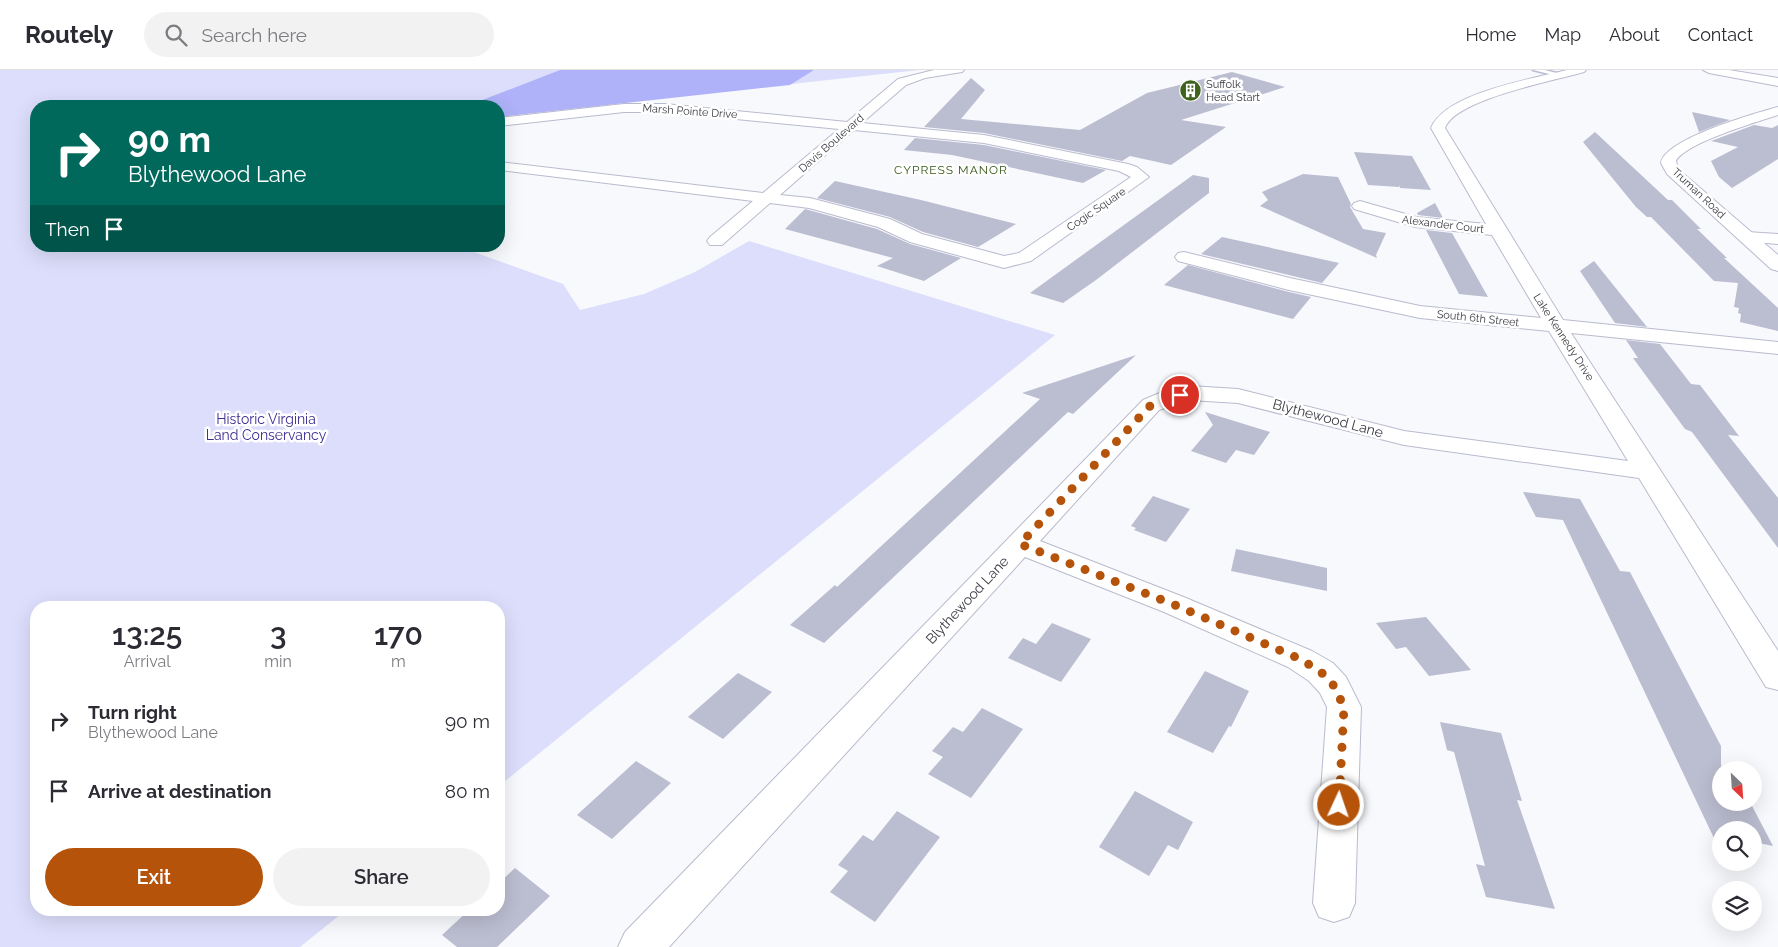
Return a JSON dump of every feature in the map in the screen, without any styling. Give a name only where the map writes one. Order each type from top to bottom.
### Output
[{"type":"street","name":"Davis Boulevard","points":[[716,241],[906,80],[958,70]]},
{"type":"street","points":[[1709,70],[1778,82]]},
{"type":"street","name":"Lake Kennedy Drive","points":[[1570,73],[1477,98],[1452,110],[1441,120],[1438,128],[1441,136],[1456,155],[1498,230],[1557,326],[1778,678]]},
{"type":"street","name":"Marsh Pointe Drive","points":[[505,121],[653,107],[851,126]]},
{"type":"street","name":"Truman Road","points":[[1778,111],[1715,133],[1676,151],[1670,157],[1669,164],[1672,171],[1778,265]]},
{"type":"street","name":"Cogic Square","points":[[769,198],[833,209],[884,223],[916,238],[998,261],[1009,262],[1025,257],[1141,177],[1123,166],[999,141],[851,126]]},
{"type":"street","points":[[505,167],[769,198]]},
{"type":"street","name":"Alexander Court","points":[[1360,206],[1416,222],[1498,230]]},
{"type":"street","points":[[1747,237],[1778,239]]},
{"type":"street","name":"South 6th Street","points":[[1184,257],[1386,306],[1420,312],[1778,348]]},
{"type":"street","name":"Blythewood Lane","points":[[640,947],[1151,405],[1170,397],[1190,393],[1247,397],[1349,426],[1404,438],[1650,472]]},
{"type":"street","points":[[1020,544],[1175,605],[1300,659],[1321,672],[1334,686],[1344,707],[1334,903]]},
{"type":"lane","points":[[1536,70],[1570,73]]},
{"type":"green space","name":"Historic Virginia Land Conservancy","points":[[0,70],[919,70],[505,115],[505,100],[30,100],[30,252],[474,252],[563,284],[580,310],[644,294],[695,272],[749,241],[1055,335],[505,781],[505,601],[30,601],[30,916],[339,916],[300,947],[0,947]]},
{"type":"shaded area","points":[[560,70],[814,70],[790,85],[505,116],[505,100],[482,100]]},
{"type":"building","points":[[1232,72],[1285,87],[1181,120],[1226,127],[1171,165],[1130,156],[1122,161],[984,133],[924,127],[971,78],[985,90],[961,119],[1080,130],[1147,93]]},
{"type":"building","points":[[1692,112],[1730,120],[1699,132]]},
{"type":"building","points":[[1754,125],[1772,128],[1778,125],[1778,159],[1732,188],[1719,177],[1711,161],[1738,147],[1711,141]]},
{"type":"building","points":[[1595,132],[1668,200],[1672,200],[1701,229],[1697,229],[1727,258],[1724,258],[1778,308],[1778,331],[1740,322],[1741,314],[1738,313],[1739,308],[1734,307],[1738,283],[1714,281],[1651,217],[1647,217],[1636,207],[1583,142]]},
{"type":"building","points":[[915,138],[984,145],[1106,170],[1083,183],[952,155],[904,150]]},
{"type":"building","points":[[1354,152],[1412,156],[1431,190],[1400,188],[1399,185],[1399,187],[1368,185]]},
{"type":"building","points":[[1303,174],[1338,177],[1351,204],[1350,207],[1363,229],[1386,233],[1376,255],[1377,258],[1260,206],[1268,200],[1262,192]]},
{"type":"building","points":[[1193,175],[1209,178],[1209,193],[1096,280],[1063,303],[1030,293]]},
{"type":"building","points":[[835,181],[1016,224],[978,247],[923,232],[890,217],[817,198]]},
{"type":"building","points":[[1435,203],[1443,218],[1418,215],[1417,213]]},
{"type":"building","points":[[805,209],[877,229],[910,244],[961,258],[924,281],[877,266],[893,258],[785,229]]},
{"type":"building","points":[[1426,230],[1452,233],[1488,297],[1459,294]]},
{"type":"building","points":[[1222,237],[1339,263],[1322,283],[1201,254]]},
{"type":"building","points":[[1594,261],[1647,327],[1615,323],[1580,271]]},
{"type":"building","points":[[1188,265],[1311,297],[1293,319],[1164,285]]},
{"type":"building","points":[[1626,340],[1660,344],[1691,384],[1700,385],[1739,436],[1728,435],[1778,498],[1778,548],[1692,432],[1685,429],[1633,358],[1638,358]]},
{"type":"building","points":[[1136,355],[1073,414],[1068,412],[824,643],[790,625],[835,585],[837,587],[1040,399],[1022,393]]},
{"type":"building","points":[[1205,412],[1270,432],[1254,455],[1236,450],[1226,463],[1191,451],[1213,425]]},
{"type":"building","points":[[1523,492],[1580,499],[1620,571],[1630,572],[1721,746],[1721,761],[1712,761],[1712,811],[1755,811],[1760,821],[1712,821],[1712,834],[1563,520],[1536,517]]},
{"type":"building","points":[[1153,496],[1190,509],[1166,542],[1134,530],[1136,528],[1131,526]]},
{"type":"building","points":[[1236,549],[1327,568],[1327,591],[1231,571]]},
{"type":"building","points":[[1426,617],[1471,670],[1429,676],[1406,647],[1396,649],[1376,623]]},
{"type":"building","points":[[1052,623],[1091,639],[1061,682],[1008,658],[1023,638],[1036,644]]},
{"type":"building","points":[[1205,671],[1249,691],[1231,727],[1229,726],[1213,753],[1167,732]]},
{"type":"building","points":[[738,673],[772,692],[723,739],[688,717]]},
{"type":"building","points":[[982,708],[1023,729],[971,798],[928,774],[943,757],[932,751],[953,727],[963,732]]},
{"type":"building","points":[[1440,722],[1501,733],[1522,801],[1517,800],[1555,909],[1486,897],[1476,864],[1485,866],[1454,752],[1447,750]]},
{"type":"building","points":[[636,761],[671,783],[612,839],[577,815]]},
{"type":"building","points":[[1135,791],[1193,822],[1178,850],[1168,845],[1149,876],[1099,847]]},
{"type":"building","points":[[897,811],[940,837],[875,922],[830,892],[848,871],[838,865],[863,835],[873,841]]},
{"type":"building","points":[[1762,825],[1773,846],[1762,844]]},
{"type":"building","points":[[515,868],[550,896],[497,947],[457,947],[442,935],[463,916],[505,916],[505,877]]},
{"type":"place","name":"Suffolk Head Start","points":[[1190,90]]},
{"type":"district","name":"CYPRESS MANOR","points":[[951,170]]},
{"type":"route","points":[[1180,395],[1151,405],[1020,544],[1175,605],[1300,659],[1321,672],[1334,686],[1344,707],[1339,805]]}]
